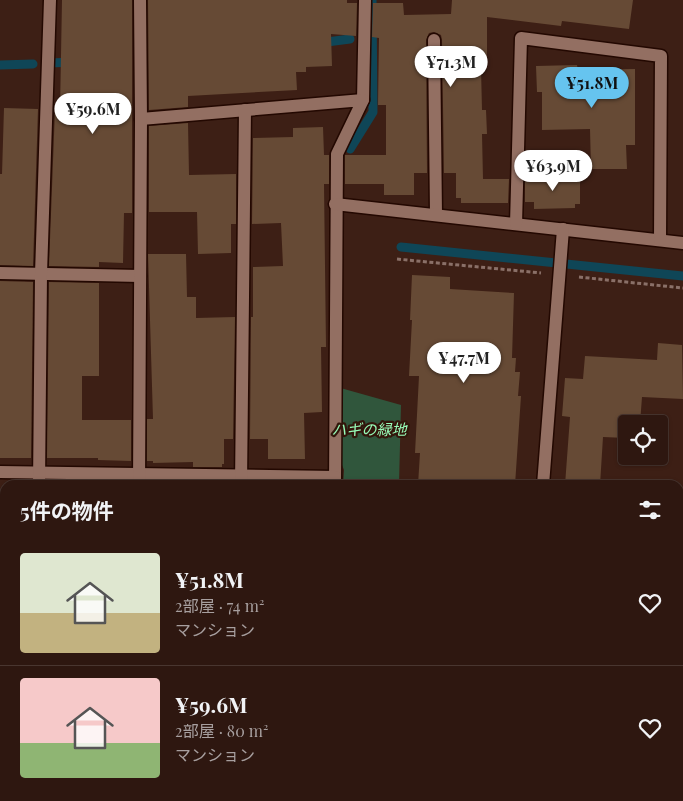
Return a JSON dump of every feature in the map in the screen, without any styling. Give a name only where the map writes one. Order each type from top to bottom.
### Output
[{"type":"street","points":[[39,479],[41,274],[50,0]]},
{"type":"street","points":[[139,479],[140,0]]},
{"type":"street","points":[[335,480],[335,204],[337,154],[363,100],[365,0]]},
{"type":"street","points":[[516,224],[521,38],[661,56],[660,240]]},
{"type":"street","points":[[434,40],[436,215]]},
{"type":"street","points":[[141,119],[363,100]]},
{"type":"street","points":[[0,472],[39,479],[241,480],[245,110]]},
{"type":"street","points":[[335,204],[683,243]]},
{"type":"street","points":[[543,480],[563,229]]},
{"type":"street","points":[[0,273],[140,276]]},
{"type":"green space","name":"ハギの緑地","points":[[337,387],[401,405],[399,480],[343,480],[344,470],[338,455]]},
{"type":"building","points":[[62,0],[132,0],[132,213],[124,213],[123,263],[99,262],[99,267],[49,266],[55,109],[60,110]]},
{"type":"building","points":[[148,0],[347,0],[347,3],[357,3],[356,36],[331,34],[332,66],[306,67],[306,72],[296,72],[297,90],[188,96],[188,107],[149,110]]},
{"type":"building","points":[[452,0],[633,0],[629,29],[562,21],[561,26],[487,17],[487,68],[481,68],[482,110],[486,110],[487,134],[482,134],[483,179],[509,179],[508,203],[461,203],[461,198],[456,198],[456,173],[444,173],[442,40],[441,35],[434,32],[429,33],[426,40],[427,173],[414,173],[414,195],[384,195],[384,184],[345,184],[345,155],[386,155],[386,105],[378,105],[379,38],[372,37],[373,3],[403,3],[404,15],[451,14]]},
{"type":"building","points":[[577,65],[578,70],[635,69],[635,145],[626,145],[627,169],[591,169],[590,129],[542,130],[542,92],[537,92],[536,66]]},
{"type":"building","points":[[4,108],[38,109],[33,266],[0,265],[0,174],[2,174]]},
{"type":"building","points":[[188,123],[189,175],[236,174],[236,224],[231,224],[231,253],[198,254],[197,212],[149,212],[149,126]]},
{"type":"building","points":[[323,127],[324,155],[329,155],[329,184],[324,184],[326,347],[321,347],[322,412],[304,413],[305,459],[268,459],[268,439],[250,439],[253,267],[283,266],[281,223],[252,224],[253,138],[293,137],[293,128]]},
{"type":"building","points":[[580,177],[580,204],[575,204],[575,208],[534,209],[534,202],[525,202],[525,178]]},
{"type":"building","points":[[148,254],[186,254],[187,297],[196,297],[196,318],[235,317],[233,439],[224,439],[224,464],[222,464],[222,467],[193,467],[193,462],[153,463],[153,461],[147,461],[147,419],[153,419]]},
{"type":"building","points":[[412,275],[450,277],[450,289],[514,293],[512,358],[516,358],[515,372],[520,372],[518,396],[521,396],[515,480],[418,480],[420,453],[415,453],[419,376],[409,376],[412,320],[410,320]]},
{"type":"building","points":[[0,281],[33,282],[31,458],[0,458]]},
{"type":"building","points":[[49,282],[99,283],[99,376],[82,376],[82,420],[131,420],[131,461],[98,460],[98,458],[47,458]]},
{"type":"building","points":[[658,343],[682,345],[683,399],[642,397],[641,415],[618,415],[618,438],[603,437],[600,480],[565,480],[570,417],[562,416],[565,378],[583,379],[585,356],[657,360]]},
{"type":"waterway","points":[[350,149],[373,112],[372,0]]},
{"type":"waterway","points":[[319,43],[350,39]]},
{"type":"waterway","points":[[50,63],[73,62]]},
{"type":"waterway","points":[[0,65],[33,64]]},
{"type":"waterway","points":[[401,247],[683,276]]}]
